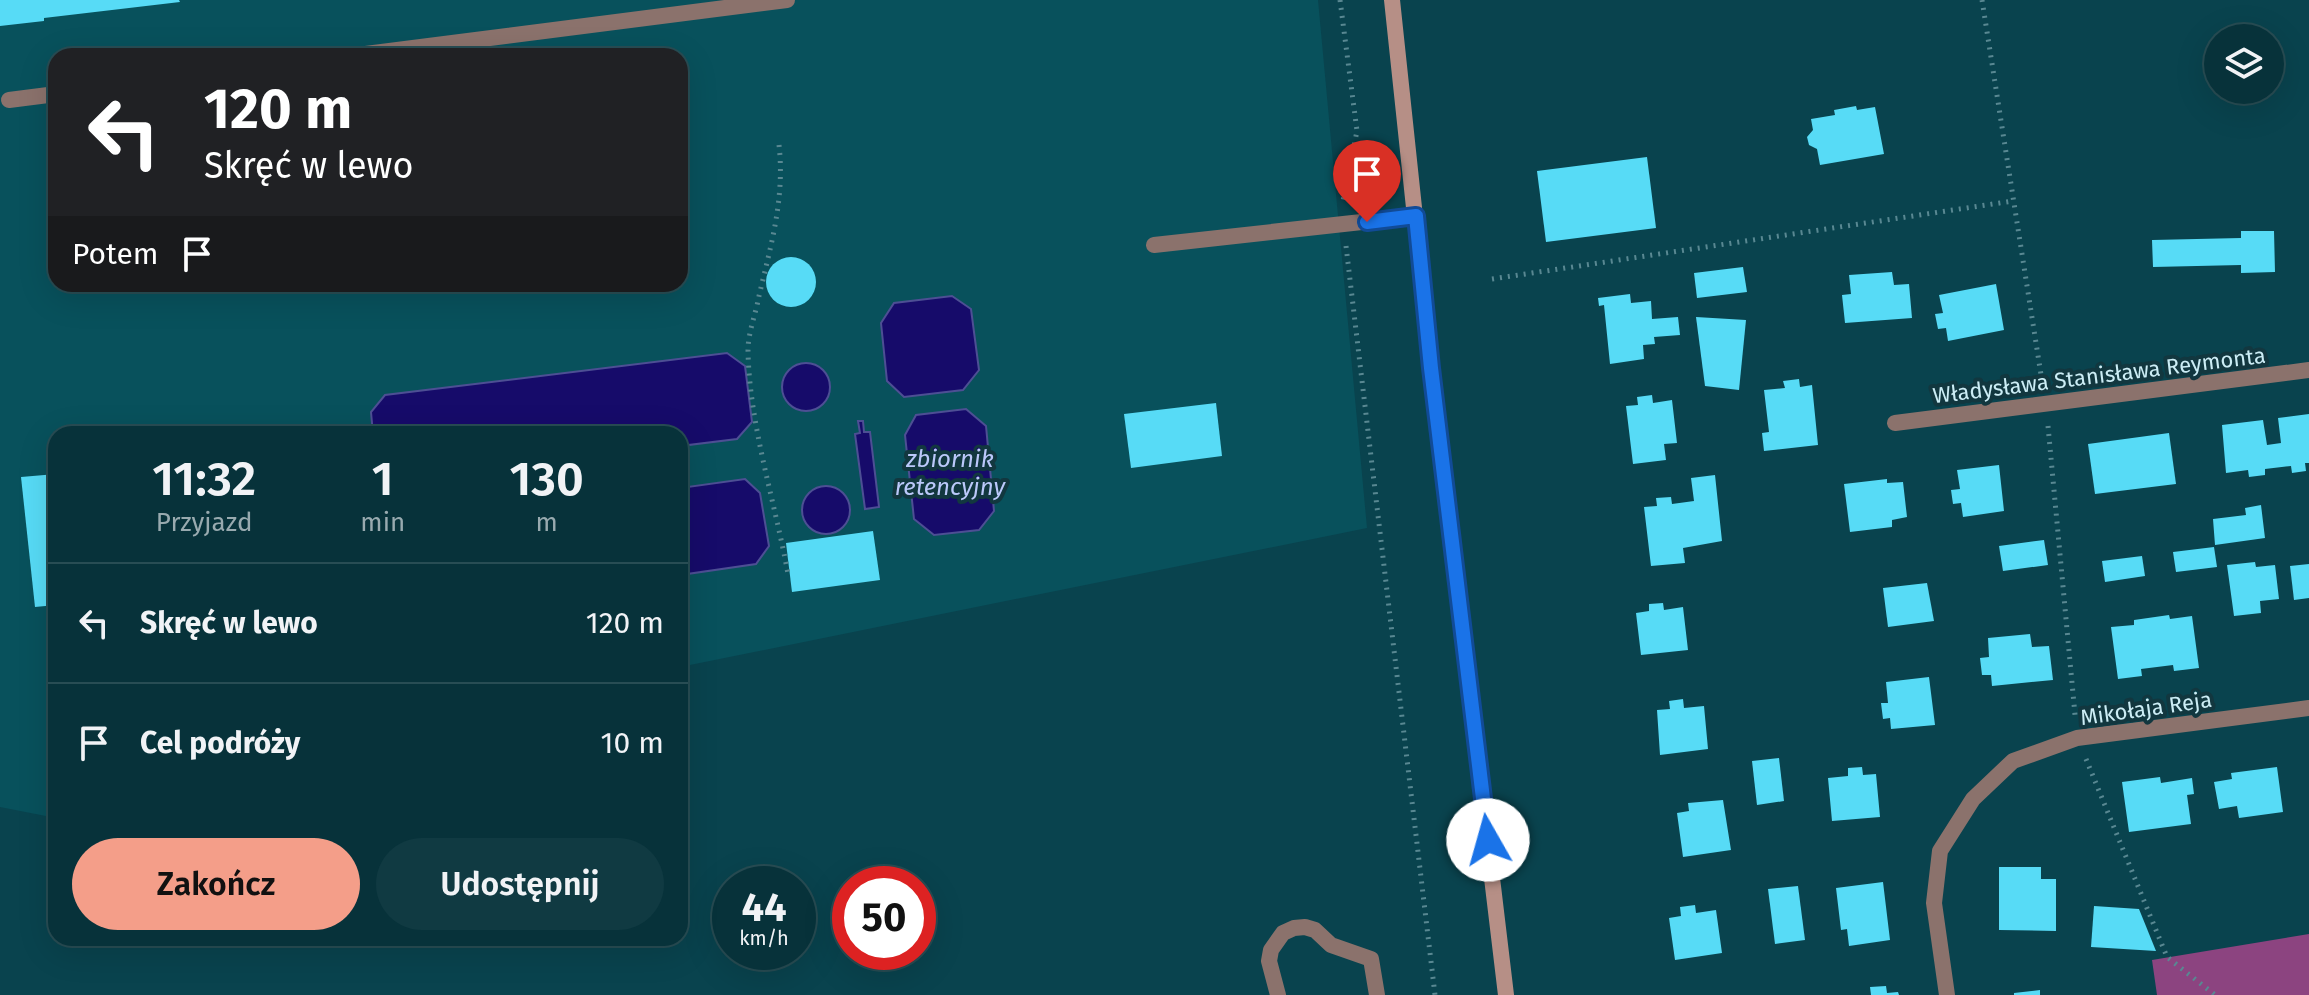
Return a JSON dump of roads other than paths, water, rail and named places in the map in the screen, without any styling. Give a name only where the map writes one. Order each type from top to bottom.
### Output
[{"type":"main road","points":[[1392,0],[1431,368],[1506,995]]},
{"type":"street","points":[[412,48],[787,0]]},
{"type":"street","points":[[9,100],[48,95]]},
{"type":"street","points":[[1154,245],[1416,216]]},
{"type":"street","name":"Władysława Stanisława Reymonta","points":[[1895,423],[2309,370]]},
{"type":"street","name":"Mikołaja Reja","points":[[1947,995],[1934,903],[1940,851],[1973,799],[2013,761],[2077,738],[2309,708]]},
{"type":"street","points":[[1278,995],[1269,961],[1271,950],[1283,933],[1305,927],[1325,936],[1331,945],[1371,959],[1377,995]]},
{"type":"water","points":[[952,296],[971,309],[979,370],[963,390],[904,397],[887,381],[881,323],[894,303]]},
{"type":"water","points":[[727,353],[745,366],[752,422],[737,439],[688,445],[688,426],[372,426],[371,412],[385,395]]},
{"type":"water","points":[[806,363],[823,370],[830,387],[823,404],[806,411],[789,404],[782,387],[789,370]]},
{"type":"water","name":"zbiornik retencyjny","points":[[966,409],[986,426],[994,511],[979,530],[934,535],[914,519],[905,435],[916,415]]},
{"type":"water","points":[[858,421],[863,421],[864,432],[870,432],[879,507],[865,509],[855,434],[860,433]]},
{"type":"water","points":[[745,479],[760,493],[769,546],[756,564],[688,574],[688,487]]},
{"type":"water","points":[[826,486],[843,493],[850,510],[843,527],[826,534],[809,527],[802,510],[809,493]]}]
